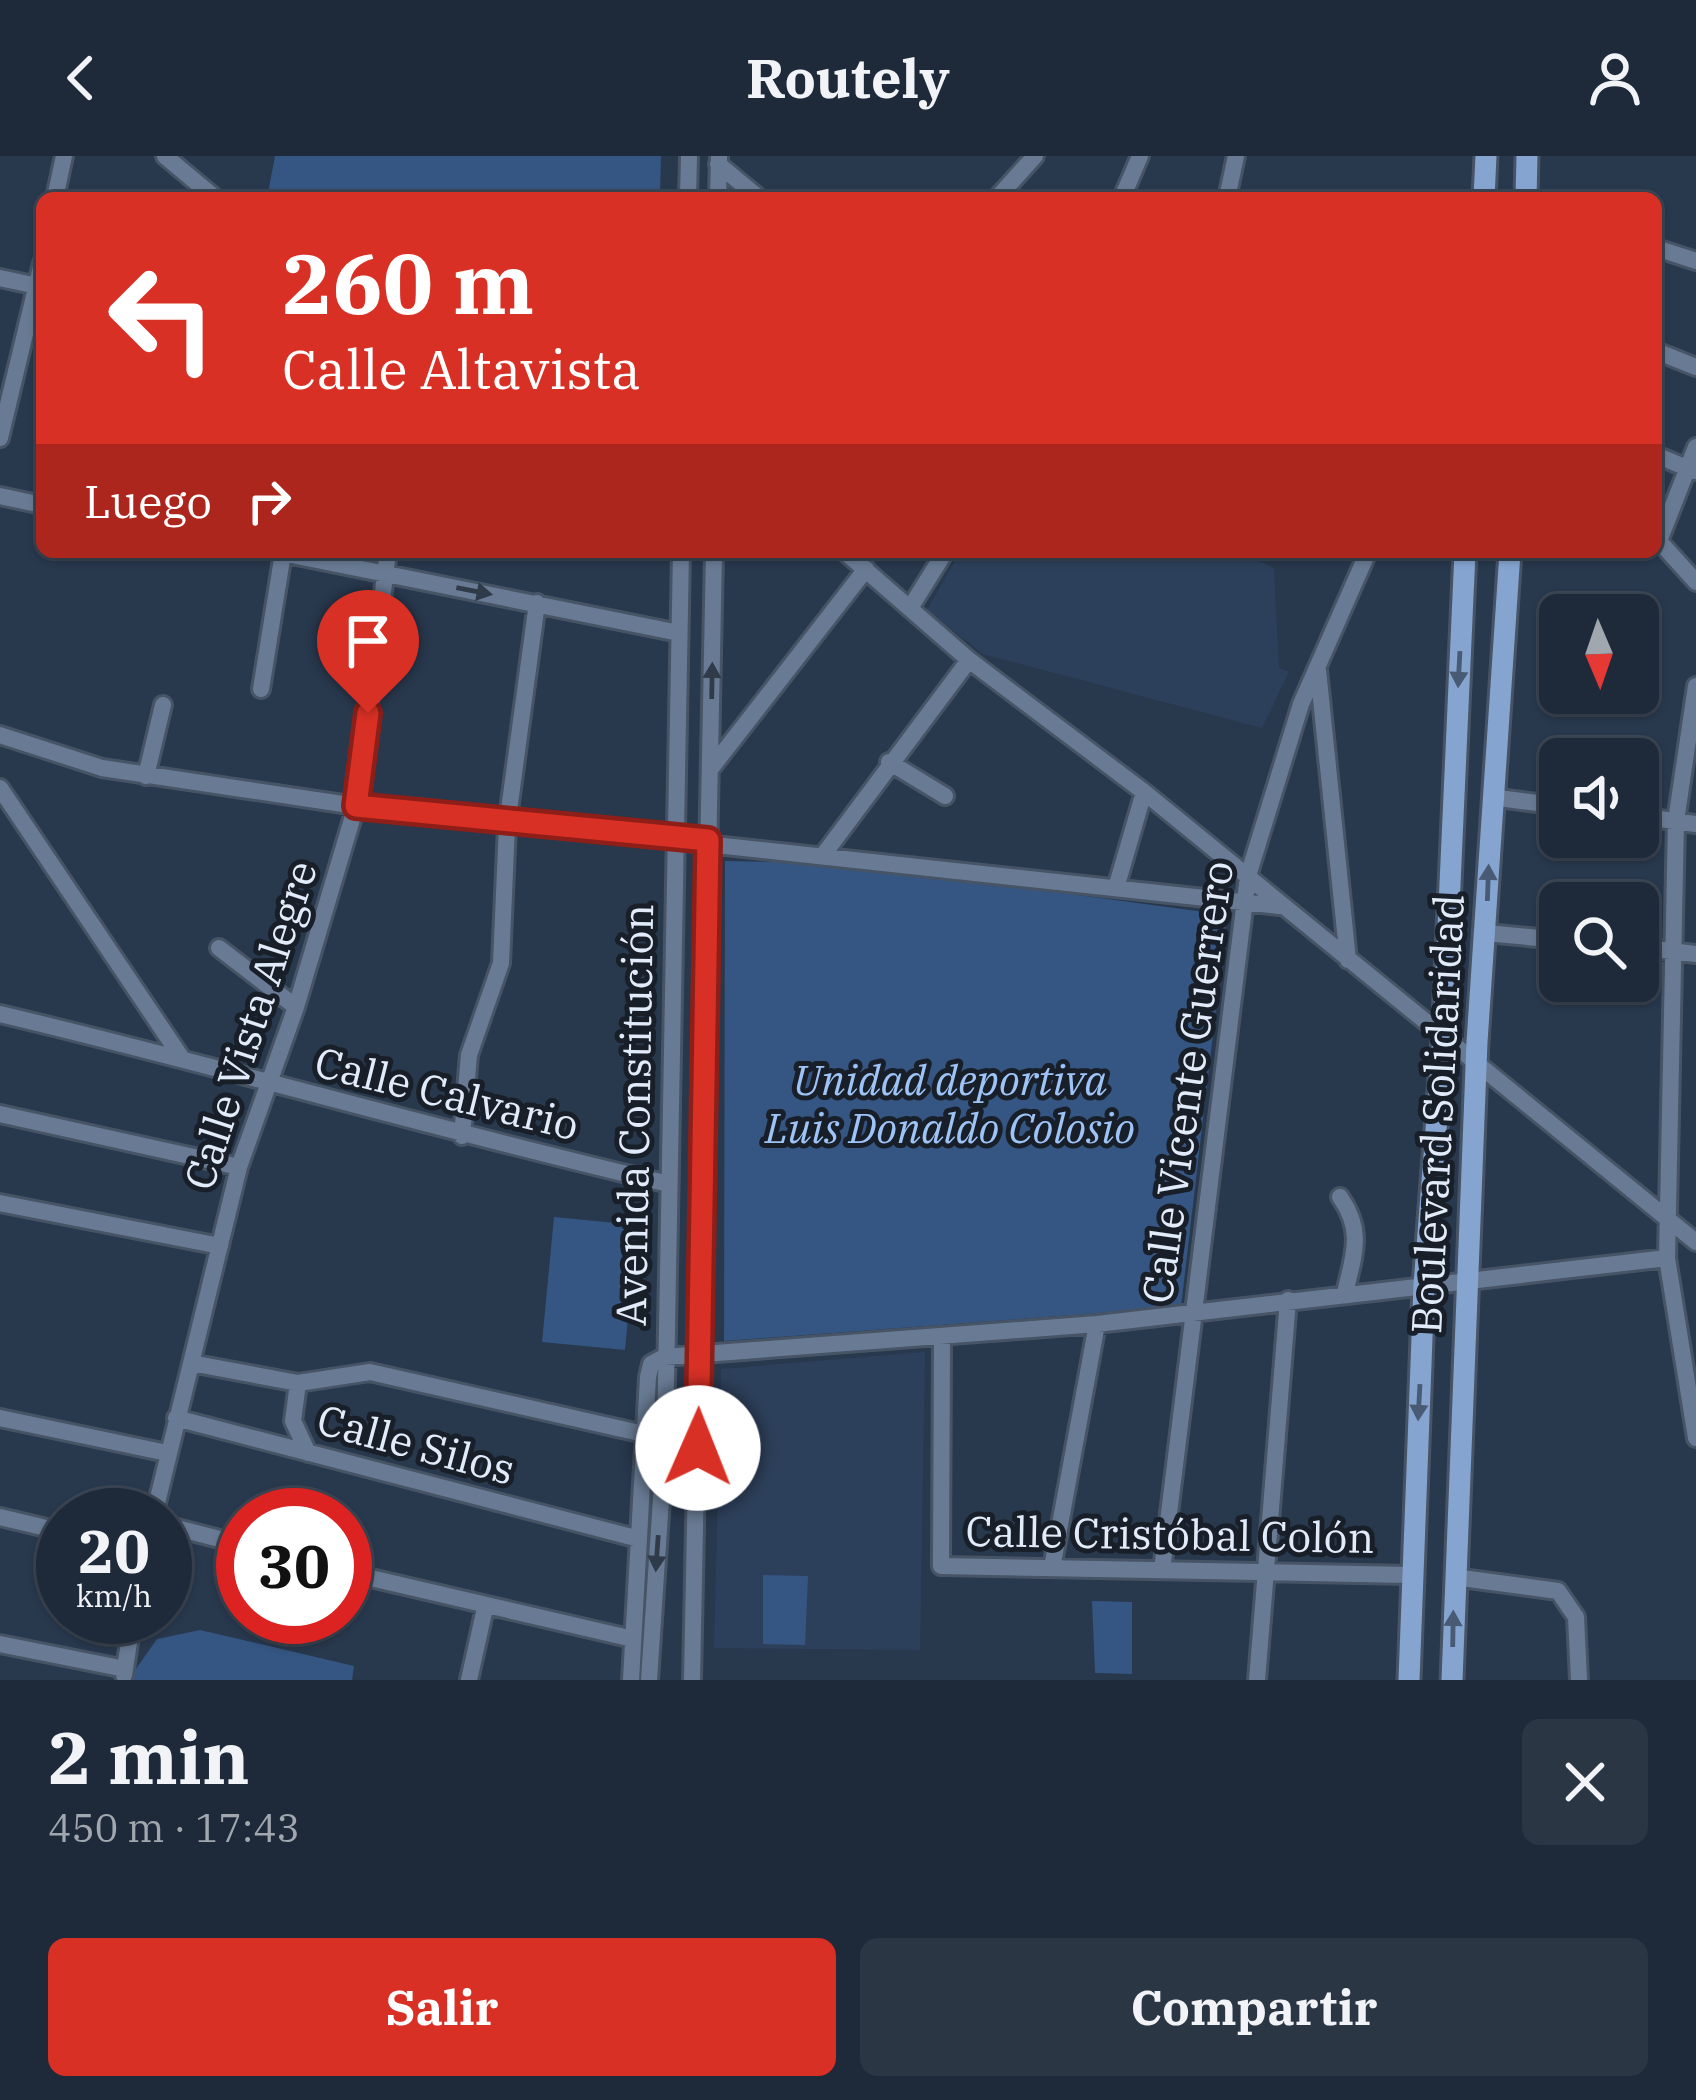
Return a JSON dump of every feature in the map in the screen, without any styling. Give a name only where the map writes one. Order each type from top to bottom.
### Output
[{"type":"main road","points":[[1484,192],[1486,156]]},
{"type":"main road","points":[[1526,192],[1527,156]]},
{"type":"main road","name":"Boulevard Solidaridad","points":[[1409,1680],[1424,1285],[1443,1039],[1466,558]]},
{"type":"main road","name":"Boulevard Solidaridad","points":[[1452,1680],[1477,1066],[1510,558]]},
{"type":"street","points":[[57,192],[64,156]]},
{"type":"street","points":[[165,156],[210,192]]},
{"type":"street","points":[[687,156],[688,192]]},
{"type":"street","points":[[1003,192],[1035,156]]},
{"type":"street","points":[[1125,192],[1140,156]]},
{"type":"street","points":[[1228,192],[1236,156]]},
{"type":"street","points":[[718,192],[719,160]]},
{"type":"street","points":[[719,160],[753,192]]},
{"type":"street","points":[[1662,250],[1696,261]]},
{"type":"street","points":[[0,278],[36,285]]},
{"type":"street","points":[[0,438],[36,301]]},
{"type":"street","points":[[1662,353],[1696,367]]},
{"type":"street","points":[[1662,527],[1691,470],[1696,448]]},
{"type":"street","points":[[1662,457],[1691,470]]},
{"type":"street","points":[[0,496],[36,504]]},
{"type":"street","points":[[1662,544],[1696,582]]},
{"type":"street","points":[[261,689],[279,558]]},
{"type":"street","points":[[305,558],[680,633]]},
{"type":"street","name":"Calle Vista Alegre","points":[[160,1488],[239,1167],[296,1007],[356,806],[387,558]]},
{"type":"street","name":"Avenida Constitución","points":[[650,1680],[669,1184],[681,558]]},
{"type":"street","name":"Avenida Constitución","points":[[692,1680],[714,558]]},
{"type":"street","points":[[852,558],[969,660],[1144,792],[1696,1242]]},
{"type":"street","points":[[910,608],[941,558]]},
{"type":"street","name":"Calle Vicente Guerrero","points":[[1162,1570],[1190,1314],[1248,877],[1301,704],[1365,558]]},
{"type":"street","points":[[711,768],[866,569]]},
{"type":"street","points":[[462,1136],[469,1055],[501,963],[507,825],[537,603]]},
{"type":"street","points":[[824,854],[969,660]]},
{"type":"street","points":[[1318,669],[1348,960]]},
{"type":"street","points":[[1696,686],[1676,820],[1667,1258],[1696,1438]]},
{"type":"street","points":[[146,776],[163,705]]},
{"type":"street","points":[[0,735],[102,768],[356,806],[507,825],[708,840],[1279,906]]},
{"type":"street","points":[[889,762],[945,796]]},
{"type":"street","points":[[0,788],[181,1057]]},
{"type":"street","points":[[1116,888],[1144,792]]},
{"type":"street","points":[[1491,797],[1539,803]]},
{"type":"street","points":[[1659,818],[1696,824]]},
{"type":"street","points":[[1486,933],[1539,938]]},
{"type":"street","points":[[219,948],[296,1007]]},
{"type":"street","points":[[1659,949],[1696,954]]},
{"type":"street","name":"Calle Calvario","points":[[0,1014],[181,1057],[462,1136],[669,1184]]},
{"type":"street","points":[[0,1114],[239,1167]]},
{"type":"street","points":[[1340,1197],[1356,1219],[1359,1234],[1345,1293]]},
{"type":"street","points":[[0,1203],[220,1246]]},
{"type":"street","points":[[631,1680],[651,1364],[664,1358],[1097,1324],[1667,1258]]},
{"type":"street","points":[[1257,1680],[1262,1572],[1288,1300]]},
{"type":"street","points":[[1052,1568],[1097,1324]]},
{"type":"street","name":"Calle Cristóbal Colón","points":[[942,1336],[941,1566],[1410,1575]]},
{"type":"street","points":[[190,1363],[298,1383],[370,1372],[644,1434]]},
{"type":"street","points":[[298,1383],[293,1421],[308,1453]]},
{"type":"street","points":[[0,1418],[167,1453]]},
{"type":"street","name":"Calle Silos","points":[[176,1418],[639,1539]]},
{"type":"street","points":[[0,1517],[36,1526]]},
{"type":"street","points":[[1454,1577],[1558,1591],[1576,1617],[1579,1680]]},
{"type":"street","points":[[372,1579],[633,1639]]},
{"type":"street","points":[[470,1680],[485,1608]]},
{"type":"street","points":[[0,1644],[124,1674],[129,1644]]},
{"type":"shaded area","points":[[957,558],[1252,558],[1274,568],[1279,668],[1289,672],[1262,728],[983,654],[927,610]]},
{"type":"shaded area","points":[[925,1352],[920,1650],[714,1648],[721,1369]]},
{"type":"green space","points":[[275,156],[661,156],[660,192],[268,192]]},
{"type":"green space","name":"Unidad deportiva Luis Donaldo Colosio","points":[[725,861],[838,863],[1227,915],[1181,1307],[724,1341]]},
{"type":"green space","points":[[554,1217],[637,1225],[625,1350],[542,1342]]},
{"type":"green space","points":[[763,1575],[808,1576],[805,1645],[763,1644]]},
{"type":"green space","points":[[1092,1601],[1132,1602],[1132,1674],[1095,1673]]},
{"type":"green space","points":[[192,1632],[216,1634],[216,1644],[260,1644],[354,1666],[352,1680],[128,1680],[153,1644],[192,1644]]},
{"type":"route","points":[[368,713],[356,806],[507,825],[708,840],[698,1448]]}]
